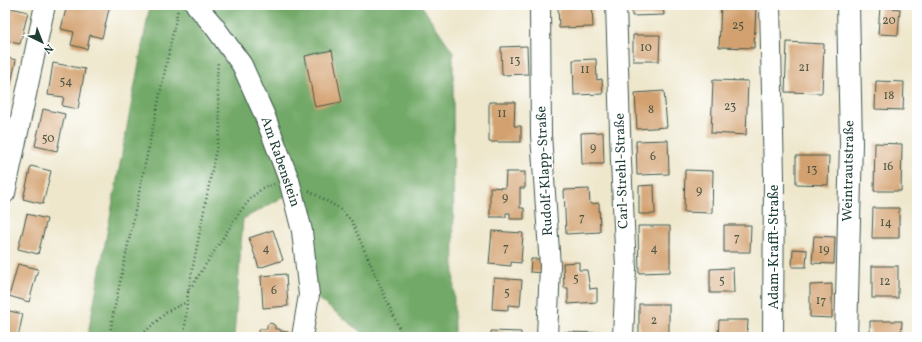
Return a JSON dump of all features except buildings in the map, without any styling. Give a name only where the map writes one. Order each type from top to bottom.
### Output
[{"type":"main road","name":"Weintrautstraße","points":[[846,337],[851,143],[848,5]]},
{"type":"street","points":[[5,192],[45,5]]},
{"type":"street","name":"Am Rabenstein","points":[[196,5],[242,65],[264,114],[289,180],[302,231],[309,295],[302,337]]},
{"type":"street","name":"Rudolf-Klapp-Straße","points":[[540,5],[541,135],[550,266],[547,337]]},
{"type":"street","name":"Carl-Strehl-Straße","points":[[616,5],[626,268],[623,337]]},
{"type":"street","name":"Adam-Krafft-Straße","points":[[770,5],[773,158],[773,337]]},
{"type":"path","points":[[110,337],[112,320],[179,5]]},
{"type":"path","points":[[184,337],[188,292],[220,129],[217,78],[219,34]]},
{"type":"path","points":[[188,292],[239,213],[252,196],[264,187]]},
{"type":"path","points":[[309,190],[339,208],[351,220],[403,337]]},
{"type":"path","points":[[139,337],[168,311],[187,302]]},
{"type":"green space","points":[[150,5],[421,5],[453,52],[454,337],[368,337],[313,295],[289,194],[243,219],[234,337],[112,337],[88,334]]}]
